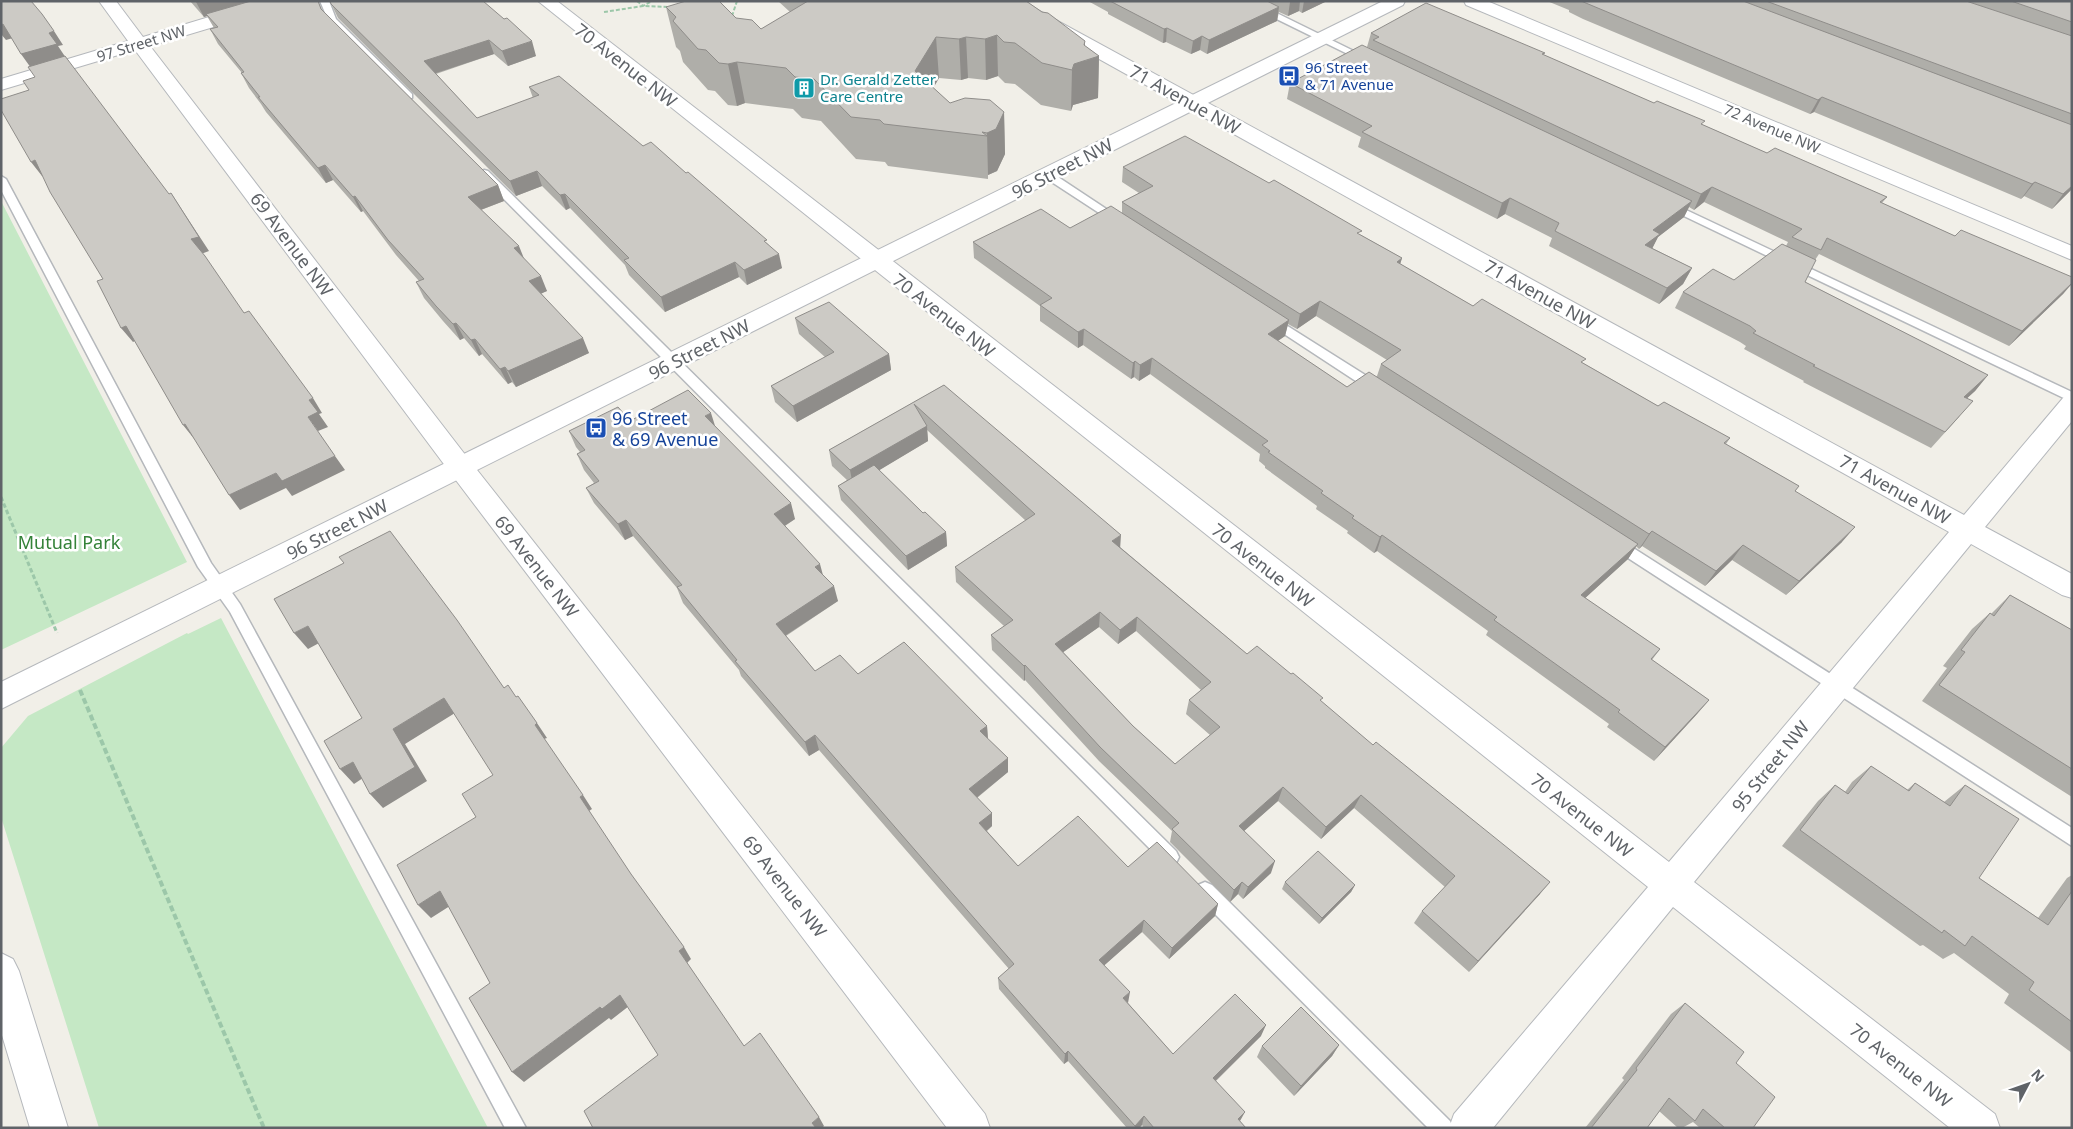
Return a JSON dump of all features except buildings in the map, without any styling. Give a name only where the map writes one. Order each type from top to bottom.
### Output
[{"type":"street","name":"69 Avenue NW","points":[[107,1],[461,468],[971,1128]]},
{"type":"street","name":"97 Street NW","points":[[1,85],[281,1]]},
{"type":"street","name":"70 Avenue NW","points":[[546,1],[1982,1128]]},
{"type":"street","name":"71 Avenue NW","points":[[1008,1],[2072,587]]},
{"type":"street","name":"96 Street NW","points":[[1,696],[1397,1]]},
{"type":"street","name":"72 Avenue NW","points":[[1472,1],[2072,254]]},
{"type":"street","name":"95 Street NW","points":[[1468,1128],[2072,404]]},
{"type":"street","points":[[1,971],[49,1128]]},
{"type":"lane","points":[[324,1],[332,20],[416,104]]},
{"type":"lane","points":[[1244,1],[1376,64]]},
{"type":"lane","points":[[471,160],[1183,870]]},
{"type":"lane","points":[[1048,175],[1133,230]]},
{"type":"lane","points":[[1,179],[206,567],[235,608],[516,1128]]},
{"type":"lane","points":[[1652,197],[2072,398]]},
{"type":"lane","points":[[1258,311],[1392,398]]},
{"type":"lane","points":[[1601,533],[2072,838]]},
{"type":"lane","points":[[1197,884],[1443,1128]]},
{"type":"path","points":[[637,1],[643,6]]},
{"type":"path","points":[[643,6],[652,1]]},
{"type":"path","points":[[737,1],[731,16],[739,19]]},
{"type":"path","points":[[596,14],[643,6],[672,7]]},
{"type":"path","points":[[1,497],[54,622],[58,638]]},
{"type":"path","points":[[78,686],[264,1128]]},
{"type":"green space","name":"Mutual Park","points":[[1,201],[187,562],[1,650]]},
{"type":"green space","points":[[221,618],[488,1128],[99,1128],[1,817],[1,748],[28,716],[187,633]]},
{"type":"place","name":"96 Street & 71 Avenue","points":[[1289,76]]},
{"type":"place","name":"Dr. Gerald Zetter Care Centre","points":[[804,88]]},
{"type":"place","name":"96 Street & 69 Avenue","points":[[596,428]]}]
